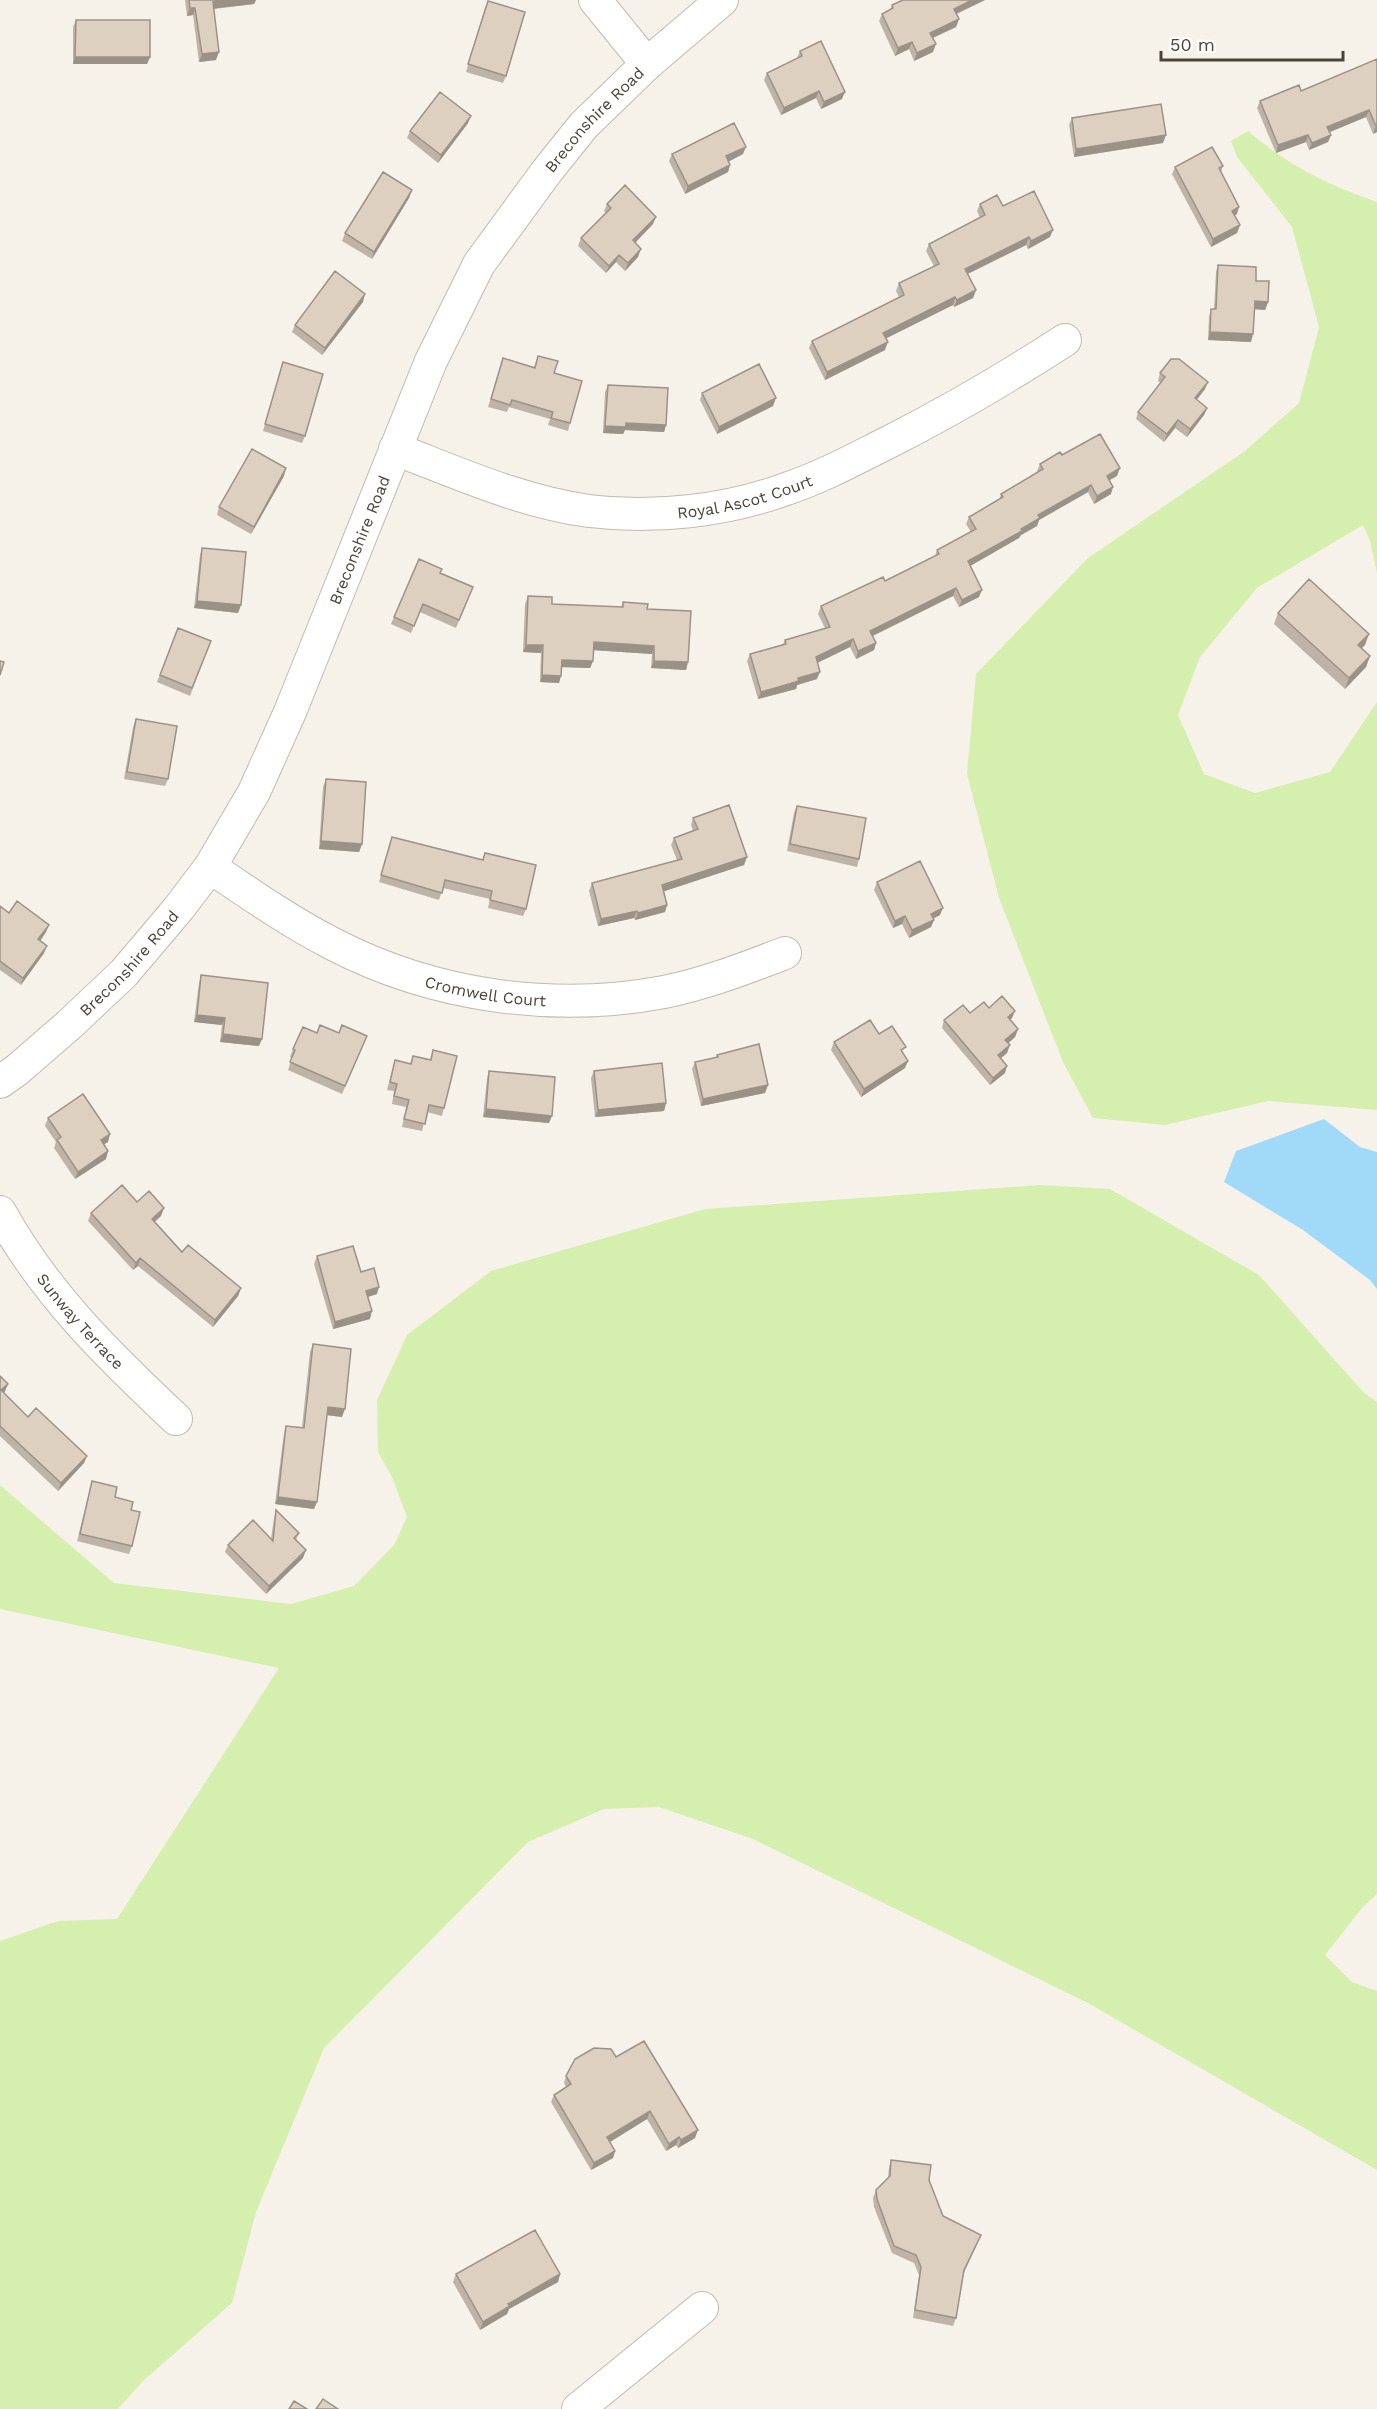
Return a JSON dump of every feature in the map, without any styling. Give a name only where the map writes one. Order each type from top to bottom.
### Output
[{"type":"street","points":[[595,0],[647,64]]},
{"type":"street","name":"Breconshire Road","points":[[0,1082],[61,1032],[124,973],[210,867],[254,792],[290,712],[431,361],[480,264],[533,189],[584,125],[647,64],[722,0]]},
{"type":"street","name":"Royal Ascot Court","points":[[395,449],[489,485],[539,501],[590,511],[689,510],[740,502],[785,490],[840,467],[933,420],[1004,380],[1065,340]]},
{"type":"street","name":"Cromwell Court","points":[[210,867],[280,914],[333,944],[390,969],[444,985],[496,996],[546,1000],[602,999],[664,992],[728,975],[785,953]]},
{"type":"street","name":"Sunway Terrace","points":[[0,1212],[17,1243],[63,1306],[112,1358],[176,1419]]},
{"type":"street","points":[[578,2409],[702,2308]]},
{"type":"green space","points":[[1248,131],[1278,154],[1309,173],[1377,202],[1377,573],[1370,541],[1363,525],[1257,588],[1200,657],[1178,715],[1204,774],[1255,793],[1330,772],[1377,702],[1377,1110],[1268,1101],[1165,1125],[1093,1118],[1063,1062],[999,898],[967,774],[976,674],[1088,558],[1245,451],[1299,403],[1319,327],[1292,227],[1237,157],[1231,141]]},
{"type":"green space","points":[[1040,1185],[1110,1189],[1259,1275],[1364,1393],[1377,1402],[1377,1894],[1363,1907],[1325,1955],[1352,1982],[1377,1991],[1377,2170],[1088,2003],[753,1839],[659,1807],[604,1809],[528,1842],[324,2048],[256,2212],[232,2303],[143,2381],[118,2409],[0,2409],[0,1941],[58,1921],[117,1919],[279,1668],[0,1609],[0,1485],[114,1583],[291,1604],[354,1586],[394,1545],[407,1517],[392,1477],[378,1452],[377,1400],[407,1335],[491,1271],[705,1209]]},
{"type":"water","points":[[1324,1119],[1360,1147],[1377,1152],[1377,1289],[1370,1280],[1303,1230],[1224,1182],[1236,1151]]},
{"type":"building","points":[[189,0],[228,0],[213,2],[219,52],[202,54],[195,8],[190,8]]},
{"type":"building","points":[[903,0],[972,0],[954,9],[959,19],[930,33],[936,44],[917,53],[912,42],[898,48],[882,14],[893,8],[892,5]]},
{"type":"building","points":[[488,1],[525,12],[506,76],[468,64]]},
{"type":"building","points":[[76,20],[150,20],[150,57],[75,57]]},
{"type":"building","points":[[821,41],[845,92],[824,102],[819,91],[784,108],[767,73],[802,56],[800,51]]},
{"type":"building","points":[[1377,59],[1377,126],[1369,110],[1327,127],[1331,135],[1312,143],[1308,135],[1278,145],[1260,101],[1299,85],[1301,91]]},
{"type":"building","points":[[440,92],[471,116],[441,155],[410,131]]},
{"type":"building","points":[[1161,104],[1166,135],[1076,149],[1072,118]]},
{"type":"building","points":[[734,123],[746,147],[726,156],[730,165],[688,186],[672,154]]},
{"type":"building","points":[[1212,147],[1223,166],[1219,168],[1239,207],[1232,211],[1240,225],[1213,239],[1175,167]]},
{"type":"building","points":[[383,172],[412,190],[374,252],[345,233]]},
{"type":"building","points":[[625,185],[656,217],[633,240],[641,249],[628,263],[619,255],[609,266],[581,238],[611,208],[607,204]]},
{"type":"building","points":[[1034,191],[1053,230],[1031,241],[1029,237],[965,269],[976,290],[957,300],[955,297],[883,333],[888,342],[827,372],[812,341],[904,295],[899,283],[939,264],[929,244],[985,215],[980,204],[997,195],[1003,206]]},
{"type":"building","points":[[1218,265],[1256,267],[1256,281],[1269,281],[1268,302],[1255,301],[1253,334],[1210,332],[1211,309],[1216,309]]},
{"type":"building","points":[[335,271],[365,294],[325,348],[295,325]]},
{"type":"building","points":[[538,356],[558,361],[554,373],[582,381],[570,423],[551,418],[553,412],[512,400],[510,405],[491,399],[503,358],[535,368]]},
{"type":"building","points":[[1171,359],[1179,359],[1208,382],[1195,398],[1207,408],[1190,429],[1178,420],[1167,434],[1138,412],[1165,377],[1160,373]]},
{"type":"building","points":[[283,362],[323,374],[305,436],[265,424]]},
{"type":"building","points":[[759,364],[776,398],[719,427],[702,393]]},
{"type":"building","points":[[608,385],[668,388],[666,425],[626,423],[626,427],[605,426]]},
{"type":"building","points":[[1100,434],[1120,468],[1107,476],[1113,487],[1097,496],[1091,485],[1038,515],[1040,518],[1021,529],[1022,531],[968,561],[982,590],[962,600],[956,588],[870,631],[876,643],[858,651],[853,639],[816,657],[820,672],[761,692],[750,654],[786,644],[785,640],[830,627],[821,606],[883,577],[885,581],[939,554],[937,550],[976,529],[969,517],[1003,497],[1001,494],[1043,469],[1040,464]]},
{"type":"building","points":[[252,449],[286,468],[254,527],[219,507]]},
{"type":"building","points":[[202,548],[246,552],[241,605],[197,601]]},
{"type":"building","points":[[419,559],[442,569],[440,573],[473,587],[459,620],[423,604],[414,626],[394,617]]},
{"type":"building","points":[[1309,579],[1369,634],[1358,645],[1370,656],[1349,678],[1278,613]]},
{"type":"building","points":[[528,596],[552,597],[552,604],[623,607],[623,602],[648,604],[647,609],[691,611],[688,662],[654,661],[654,646],[594,642],[593,661],[562,660],[561,676],[542,675],[543,645],[526,645]]},
{"type":"building","points":[[178,628],[211,641],[192,688],[160,675]]},
{"type":"building","points":[[0,661],[4,662],[0,675]]},
{"type":"building","points":[[136,719],[177,726],[168,779],[127,772]]},
{"type":"building","points":[[326,779],[366,782],[362,844],[321,841]]},
{"type":"building","points":[[729,805],[747,857],[662,885],[667,905],[638,913],[637,911],[601,919],[592,883],[682,859],[674,838],[698,829],[693,818]]},
{"type":"building","points":[[797,806],[866,818],[859,859],[790,844]]},
{"type":"building","points":[[392,837],[483,860],[485,853],[536,865],[526,909],[490,900],[492,891],[445,880],[442,893],[381,875]]},
{"type":"building","points":[[920,861],[943,908],[931,914],[934,920],[912,930],[905,916],[895,921],[877,882]]},
{"type":"building","points":[[17,901],[49,925],[38,939],[47,946],[23,978],[0,961],[0,906],[9,913]]},
{"type":"building","points":[[201,975],[268,983],[262,1039],[223,1034],[225,1018],[197,1015]]},
{"type":"building","points":[[1002,996],[1015,1011],[1008,1017],[1018,1029],[1005,1040],[1010,1045],[998,1055],[1007,1066],[993,1078],[944,1020],[963,1005],[970,1013],[984,1002],[989,1008]]},
{"type":"building","points":[[870,1020],[879,1034],[892,1026],[906,1047],[901,1050],[908,1061],[864,1089],[834,1042]]},
{"type":"building","points":[[320,1025],[339,1033],[342,1025],[367,1036],[345,1086],[290,1062],[303,1027],[317,1033]]},
{"type":"building","points":[[759,1044],[768,1085],[703,1099],[695,1062]]},
{"type":"building","points":[[433,1050],[457,1056],[444,1108],[429,1105],[425,1124],[404,1119],[409,1100],[394,1096],[397,1084],[390,1082],[395,1060],[411,1064],[413,1056],[431,1060]]},
{"type":"building","points":[[662,1063],[666,1103],[598,1110],[594,1071]]},
{"type":"building","points":[[489,1071],[555,1077],[552,1116],[486,1109]]},
{"type":"building","points":[[83,1094],[110,1134],[101,1140],[108,1151],[78,1172],[57,1140],[61,1137],[48,1118]]},
{"type":"building","points":[[122,1185],[137,1202],[149,1191],[164,1208],[152,1219],[182,1252],[188,1245],[241,1288],[215,1320],[140,1258],[136,1263],[91,1213]]},
{"type":"building","points":[[353,1246],[361,1272],[374,1268],[379,1287],[366,1291],[372,1311],[335,1322],[317,1256]]},
{"type":"building","points":[[313,1344],[351,1349],[345,1409],[328,1407],[317,1502],[278,1497],[286,1426],[304,1428]]},
{"type":"building","points":[[0,1376],[8,1384],[1,1390],[28,1417],[36,1408],[87,1456],[61,1483],[0,1426]]},
{"type":"building","points":[[92,1481],[117,1487],[115,1497],[133,1502],[131,1510],[140,1512],[132,1546],[80,1534]]},
{"type":"building","points":[[276,1510],[299,1533],[294,1538],[306,1550],[269,1586],[228,1545],[253,1520],[273,1541]]},
{"type":"building","points":[[644,2041],[698,2130],[681,2140],[679,2137],[669,2144],[650,2111],[607,2137],[615,2151],[594,2163],[554,2095],[571,2084],[566,2076],[575,2059],[594,2048],[611,2049],[616,2057]]},
{"type":"building","points":[[891,2160],[931,2165],[929,2180],[943,2216],[981,2235],[964,2270],[956,2318],[915,2310],[921,2267],[916,2255],[894,2246],[877,2199],[876,2190],[890,2176]]},
{"type":"building","points":[[535,2230],[560,2274],[508,2304],[510,2306],[483,2322],[456,2274]]},
{"type":"building","points":[[323,2399],[338,2409],[316,2409]]},
{"type":"building","points":[[294,2401],[307,2409],[289,2409]]}]
